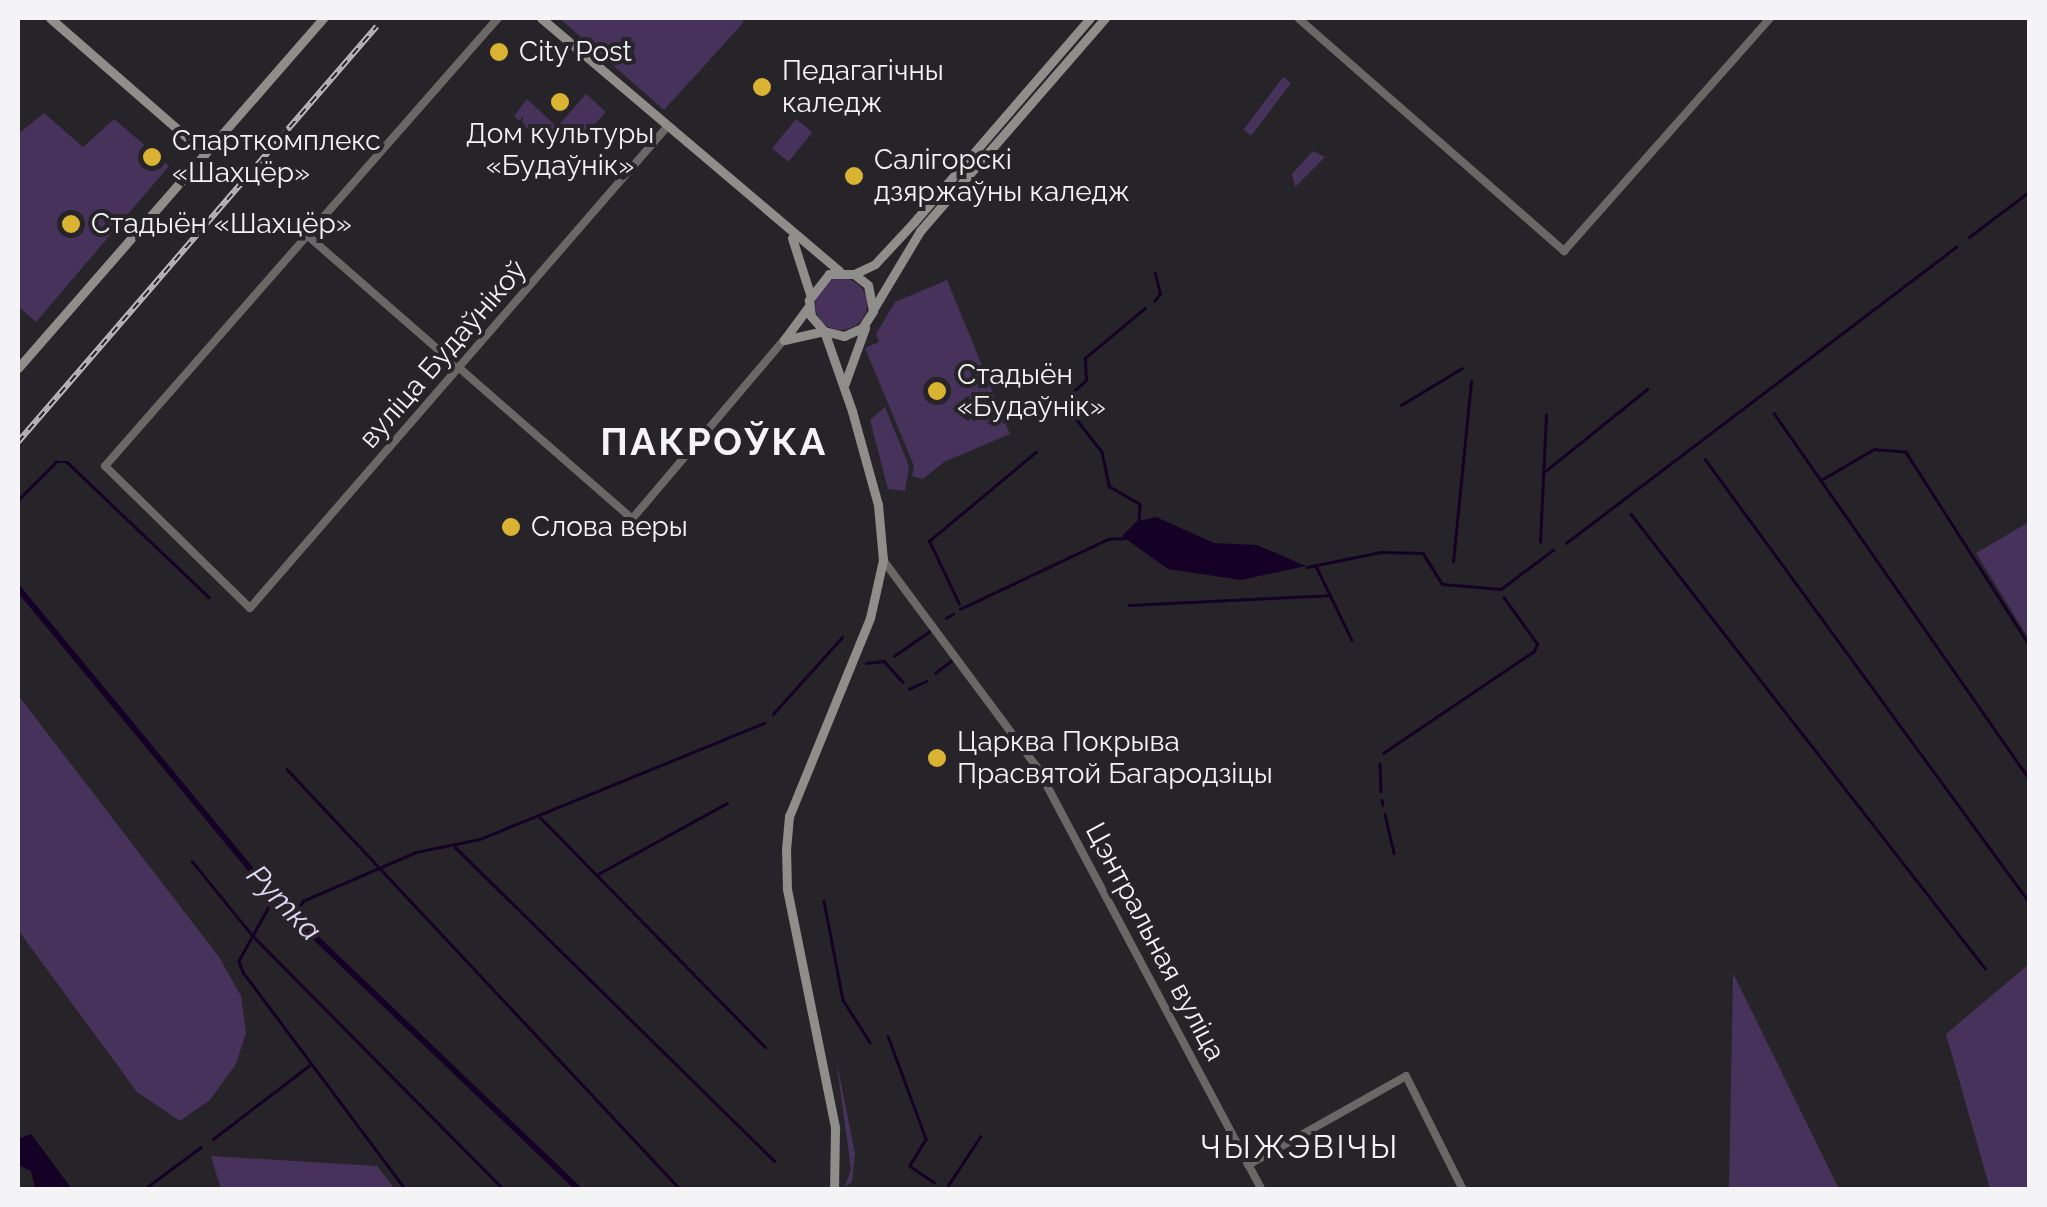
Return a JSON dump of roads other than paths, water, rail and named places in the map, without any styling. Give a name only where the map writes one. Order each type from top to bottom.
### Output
[{"type":"main road","points":[[50,18],[205,153]]},
{"type":"main road","points":[[18,368],[323,18]]},
{"type":"main road","points":[[541,18],[788,232],[838,271],[854,274],[872,293],[871,315],[844,336],[824,331],[784,340]]},
{"type":"main road","points":[[854,274],[875,264],[1090,18]]},
{"type":"main road","points":[[845,386],[871,315],[920,230],[1105,18]]},
{"type":"main road","points":[[784,340],[809,306],[810,294],[806,265],[788,232]]},
{"type":"main road","points":[[810,294],[821,278],[838,271]]},
{"type":"main road","points":[[809,306],[824,331],[845,386],[880,519],[883,560],[870,618],[808,760],[787,832],[787,889],[835,1128],[834,1190]]},
{"type":"main road","points":[[803,338],[832,356]]},
{"type":"street","points":[[498,18],[308,236],[632,519],[784,340]]},
{"type":"street","points":[[1298,18],[1564,252],[1770,18]]},
{"type":"street","name":"вуліца Будаўнікоў","points":[[308,236],[106,466],[250,608],[461,370],[667,127]]},
{"type":"street","name":"Цэнтральная вуліца","points":[[883,560],[1038,769],[1262,1190]]},
{"type":"street","points":[[1248,1164],[1406,1076],[1463,1190]]},
{"type":"waterway","points":[[1969,237],[2030,191]]},
{"type":"waterway","points":[[1566,543],[1956,247]]},
{"type":"waterway","points":[[1154,301],[1160,294],[1155,274]]},
{"type":"waterway","points":[[1071,394],[1086,380],[1085,358],[1145,308]]},
{"type":"waterway","points":[[1401,405],[1462,368]]},
{"type":"waterway","points":[[1453,562],[1471,382]]},
{"type":"waterway","points":[[1543,473],[1647,389]]},
{"type":"waterway","points":[[1071,412],[1102,452],[1109,486],[1140,504],[1139,522]]},
{"type":"waterway","points":[[1774,413],[2030,780]]},
{"type":"waterway","points":[[1540,542],[1546,415]]},
{"type":"waterway","points":[[1821,480],[1874,449],[1906,452],[2030,646]]},
{"type":"waterway","points":[[959,604],[929,541],[1036,452]]},
{"type":"waterway","points":[[1705,459],[2030,903]]},
{"type":"waterway","points":[[18,500],[56,462],[67,462],[209,597]]},
{"type":"waterway","points":[[1631,514],[1985,968]]},
{"type":"waterway","points":[[960,609],[1108,539],[1126,538]]},
{"type":"waterway","points":[[1307,567],[1381,552],[1423,553],[1442,584],[1501,589],[1553,550]]},
{"type":"waterway","points":[[1316,566],[1352,640]]},
{"type":"waterway","name":"Рутка","points":[[18,588],[274,898],[580,1190]]},
{"type":"waterway","points":[[1129,605],[1330,595]]},
{"type":"waterway","points":[[1383,753],[1534,651],[1537,644],[1504,598]]},
{"type":"waterway","points":[[946,618],[953,614]]},
{"type":"waterway","points":[[894,656],[930,631]]},
{"type":"waterway","points":[[773,714],[842,637]]},
{"type":"waterway","points":[[866,663],[884,661],[903,682]]},
{"type":"waterway","points":[[935,673],[951,661]]},
{"type":"waterway","points":[[909,689],[926,681]]},
{"type":"waterway","points":[[294,914],[303,901],[416,852],[480,839],[764,723]]},
{"type":"waterway","points":[[1380,764],[1381,791]]},
{"type":"waterway","points":[[287,769],[681,1190]]},
{"type":"waterway","points":[[1382,800],[1383,805]]},
{"type":"waterway","points":[[598,874],[727,803]]},
{"type":"waterway","points":[[1385,814],[1394,853]]},
{"type":"waterway","points":[[540,817],[765,1047]]},
{"type":"waterway","points":[[455,847],[775,1161]]},
{"type":"waterway","points":[[192,861],[253,936],[504,1190]]},
{"type":"waterway","points":[[274,898],[239,961],[243,972],[406,1190]]},
{"type":"waterway","points":[[824,901],[843,1000],[870,1042]]},
{"type":"waterway","points":[[888,1036],[926,1139],[910,1166],[934,1182]]},
{"type":"waterway","points":[[213,1139],[311,1064]]},
{"type":"waterway","points":[[945,1190],[980,1137]]},
{"type":"waterway","points":[[143,1190],[201,1147]]},
{"type":"railway","points":[[18,442],[377,26]]},
{"type":"place","name":"City Post","points":[[499,52]]},
{"type":"place","name":"Педагагічны каледж","points":[[762,87]]},
{"type":"place","name":"Дом культуры «Будаўнік»","points":[[560,102]]},
{"type":"place","name":"Спарткомплекс «Шахцёр»","points":[[152,157]]},
{"type":"place","name":"Салігорскі дзяржаўны каледж","points":[[854,176]]},
{"type":"place","name":"Стадыён «Шахцёр»","points":[[71,224]]},
{"type":"place","name":"Стадыён «Будаўнік»","points":[[937,391]]},
{"type":"place","name":"Слова веры","points":[[511,527]]},
{"type":"place","name":"Царква Покрыва Прасвятой Багародзіцы","points":[[937,758]]},
{"type":"district","name":"ПАКРОЎКА","points":[[714,442]]},
{"type":"district","name":"ЧЫЖЭВІЧЫ","points":[[1300,1147]]}]
